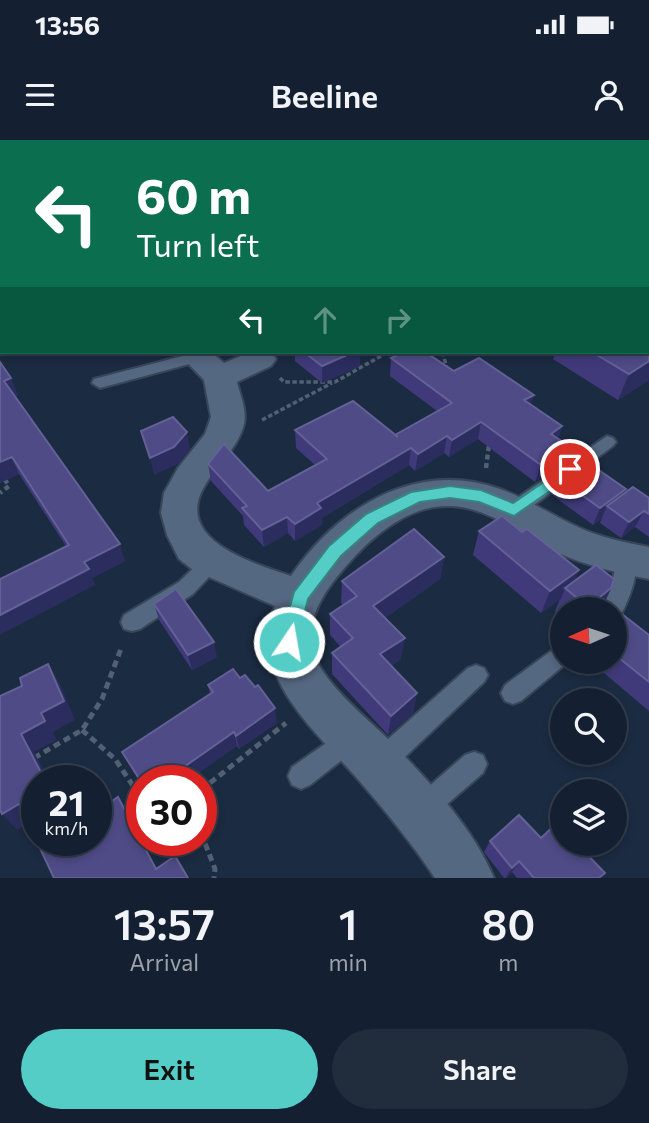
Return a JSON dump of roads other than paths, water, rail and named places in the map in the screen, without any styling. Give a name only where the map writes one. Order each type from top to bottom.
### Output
[{"type":"street","points":[[268,356],[209,367],[221,395],[228,403],[228,421],[222,437],[183,489],[180,512],[184,531],[195,550],[214,561],[300,597]]},
{"type":"street","points":[[466,878],[418,813],[318,698],[298,670],[289,642],[300,597],[335,551],[372,519],[417,496],[450,492],[498,503],[570,542],[637,561]]},
{"type":"lane","points":[[100,383],[209,367]]},
{"type":"lane","points":[[498,503],[607,442]]},
{"type":"lane","points":[[132,622],[186,588],[214,561]]},
{"type":"lane","points":[[618,597],[637,561]]},
{"type":"lane","points":[[513,693],[550,663]]},
{"type":"lane","points":[[301,776],[365,751],[476,675]]},
{"type":"lane","points":[[418,813],[474,764]]}]
